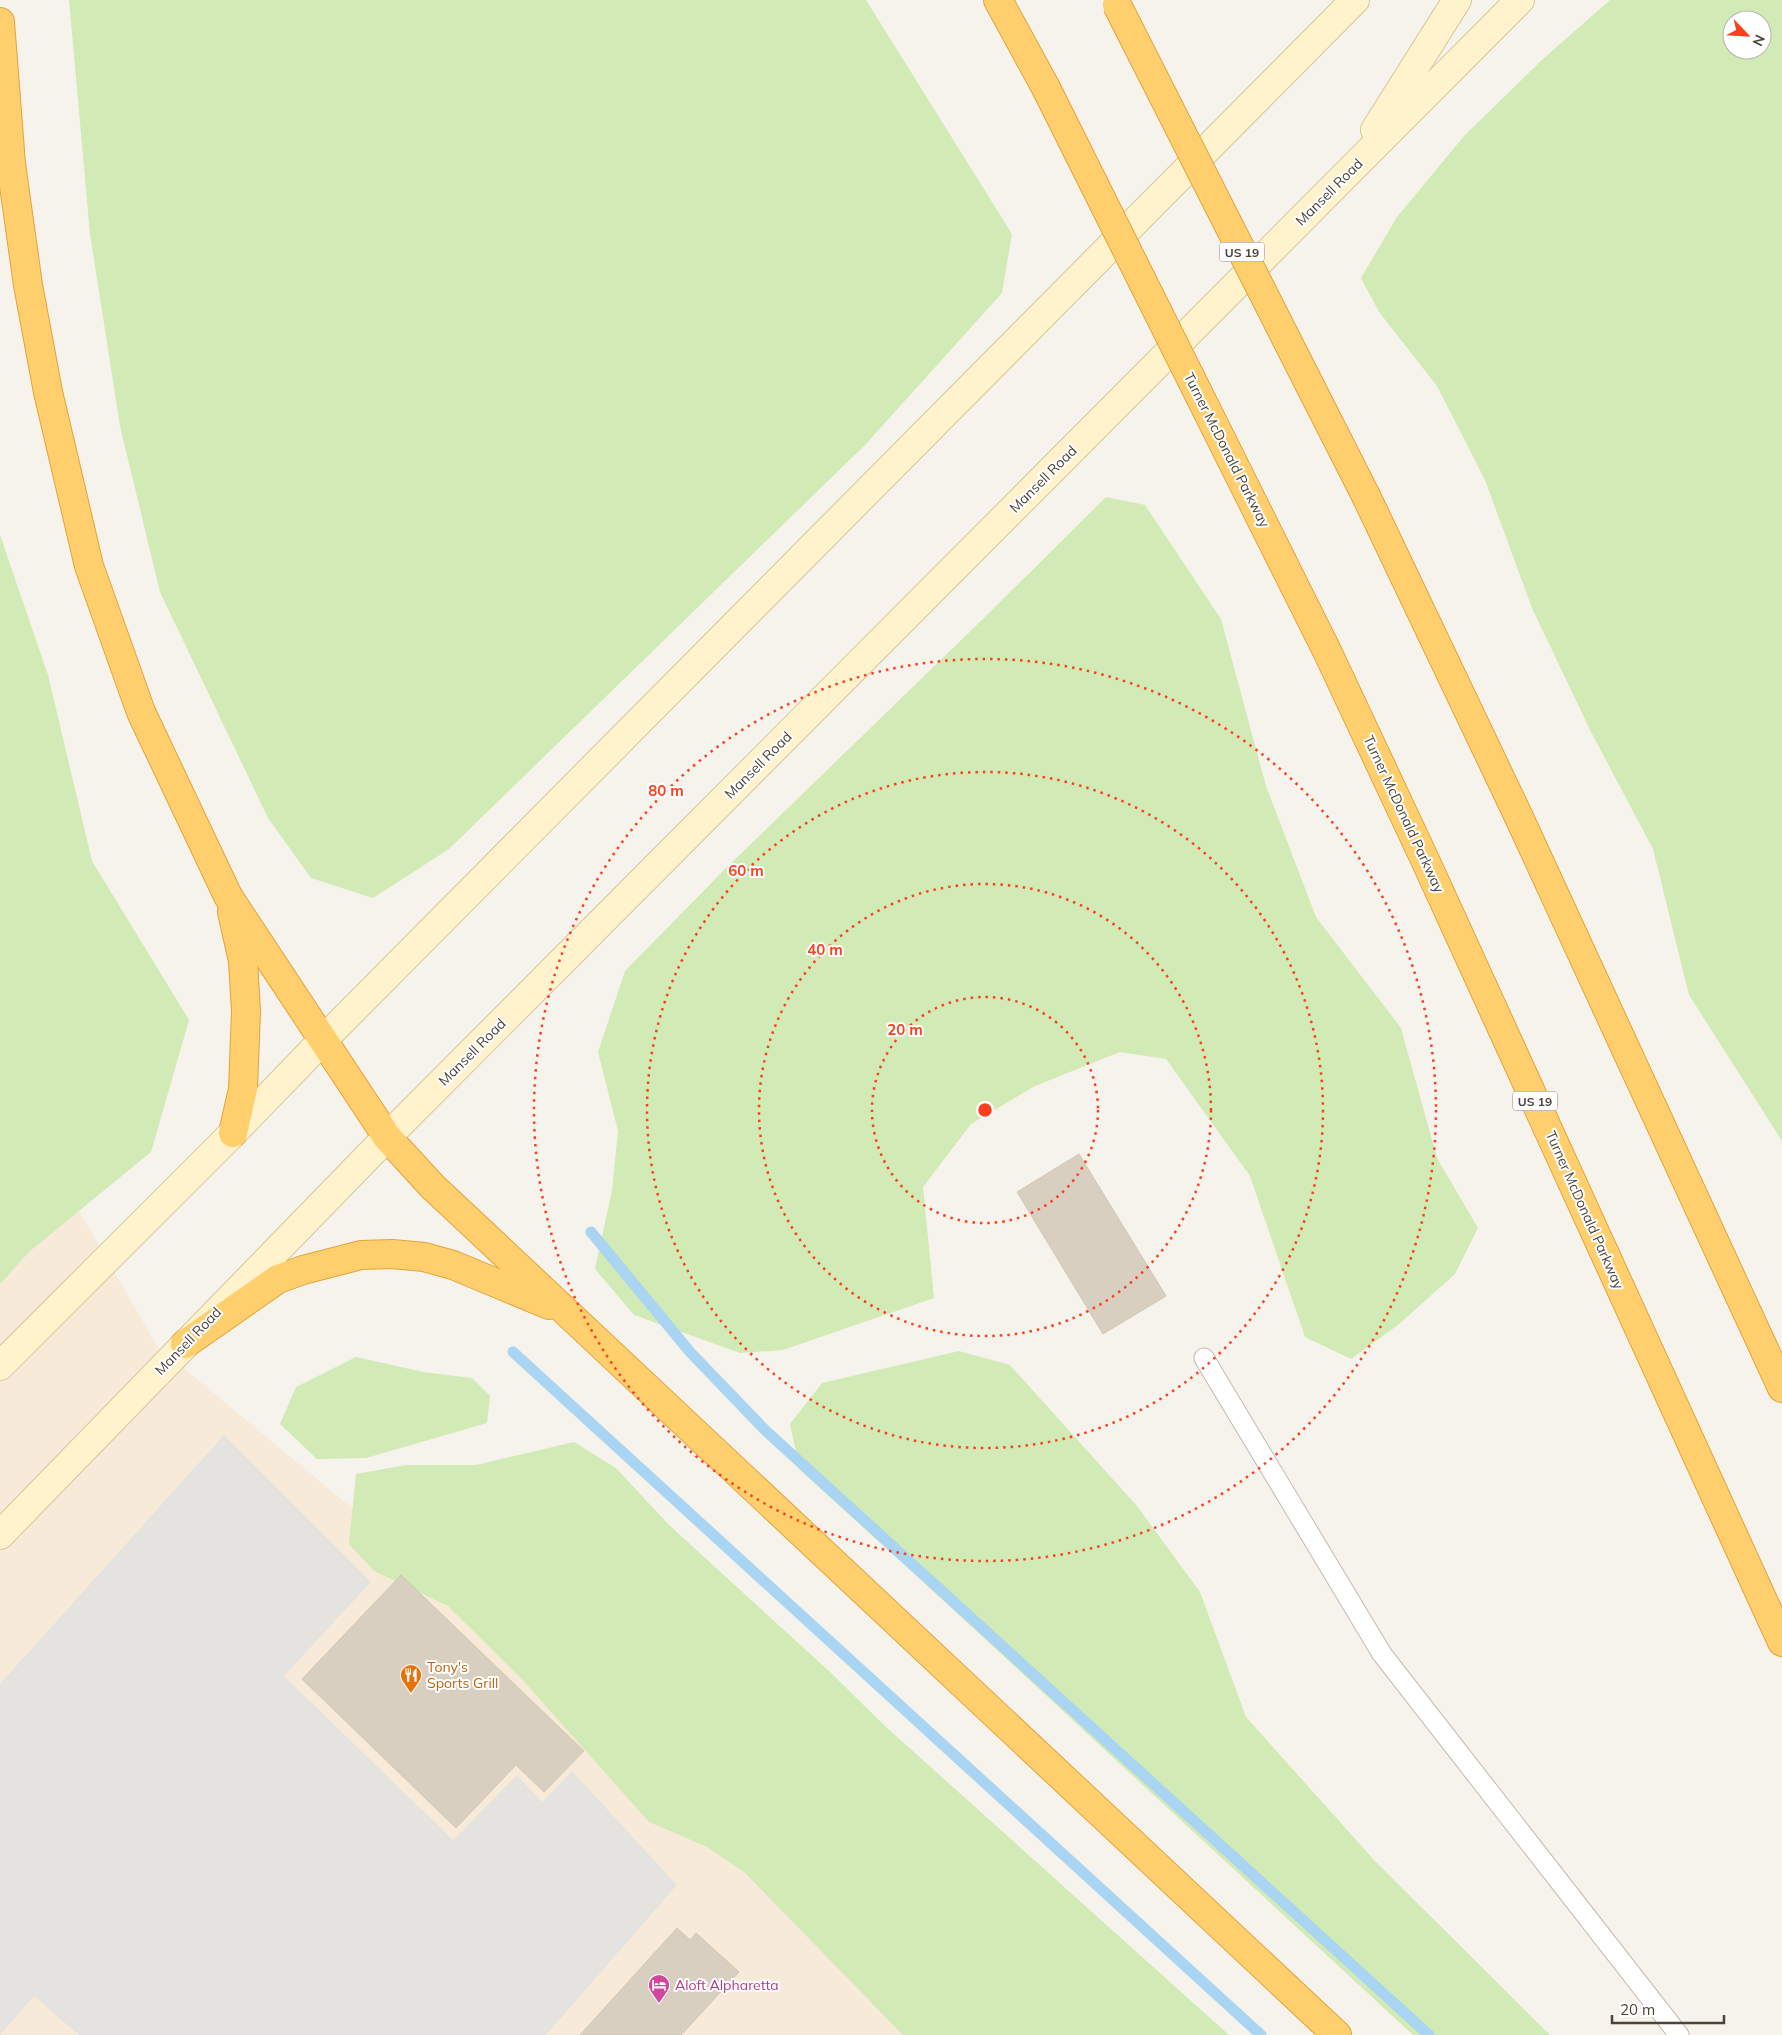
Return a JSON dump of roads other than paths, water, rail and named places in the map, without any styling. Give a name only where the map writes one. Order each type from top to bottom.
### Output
[{"type":"highway","name":"Turner McDonald Parkway","points":[[998,0],[1046,88],[1327,650],[1426,862],[1782,1642]]},
{"type":"highway","name":"US 19","points":[[1116,3],[1368,498],[1513,804],[1782,1388]]},
{"type":"highway","points":[[0,22],[11,164],[28,285],[48,392],[90,566],[142,712],[228,896],[323,1040],[388,1137],[432,1186],[1337,2035]]},
{"type":"highway","points":[[228,896],[243,961],[246,1011],[243,1089],[233,1133]]},
{"type":"highway","points":[[185,1344],[278,1279],[302,1270],[361,1255],[392,1254],[453,1265],[568,1314]]},
{"type":"main road","points":[[0,1366],[1355,0]]},
{"type":"main road","points":[[1348,174],[1457,0]]},
{"type":"main road","name":"Mansell Road","points":[[0,1535],[388,1137],[1520,0]]},
{"type":"lane","points":[[1204,1358],[1382,1654],[1679,2035]]},
{"type":"waterway","points":[[591,1232],[690,1352],[765,1430],[1429,2035]]},
{"type":"waterway","points":[[513,1352],[1261,2035]]},
{"type":"place","name":"Tony's Sports Grill","points":[[411,1694]]},
{"type":"place","name":"Aloft Alpharetta","points":[[659,2004]]}]
